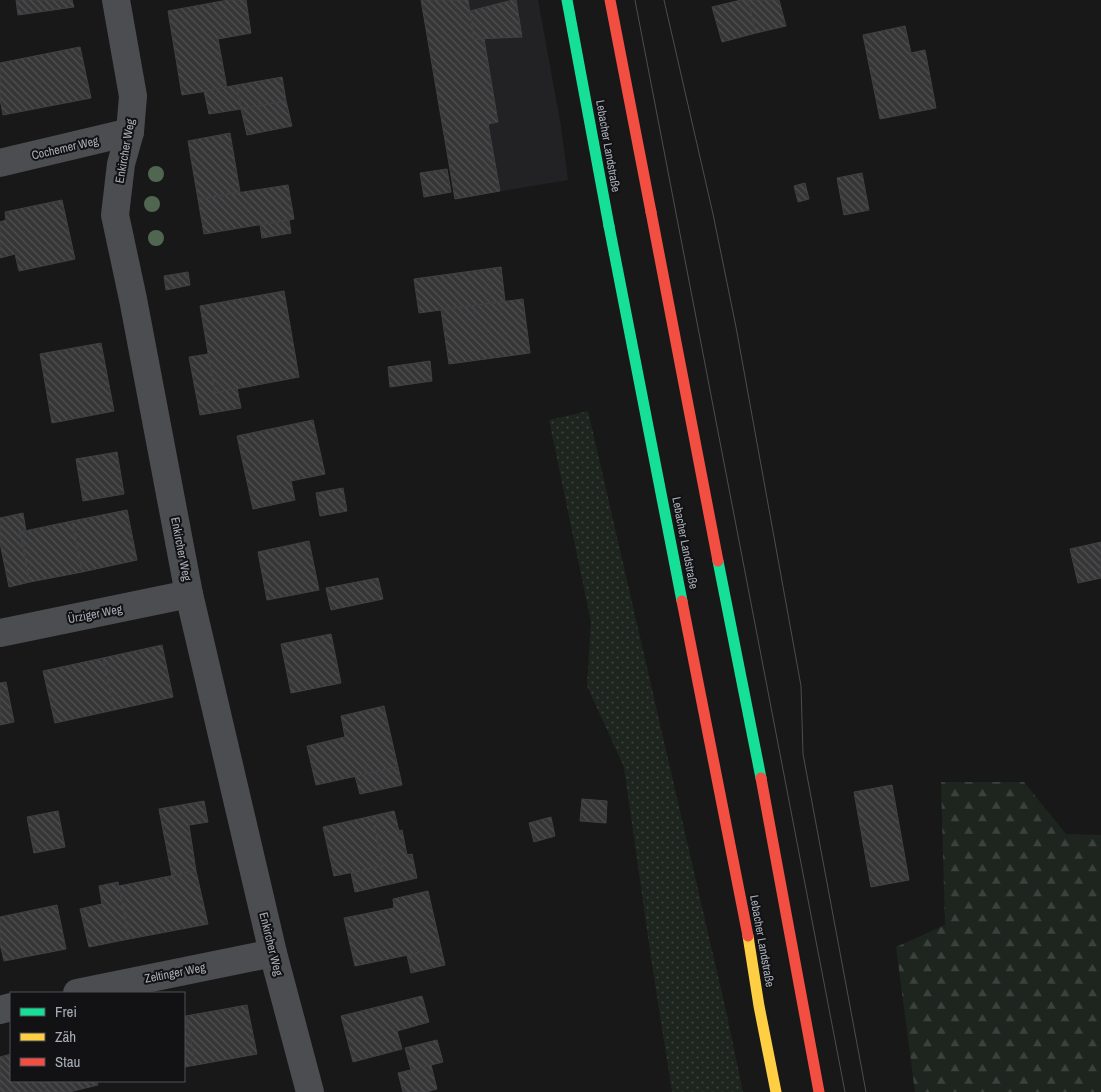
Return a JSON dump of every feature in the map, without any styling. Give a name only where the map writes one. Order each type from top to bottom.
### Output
[{"type":"main road","name":"Lebacher Landstraße","points":[[567,0],[609,226],[751,951],[776,1092]]},
{"type":"main road","points":[[610,0],[819,1092]]},
{"type":"street","name":"Enkircher Weg","points":[[116,0],[133,96],[130,132],[121,164],[116,215],[190,594],[273,953],[310,1092]]},
{"type":"street","name":"Cochemer Weg","points":[[0,163],[130,132]]},
{"type":"street","name":"Ürziger Weg","points":[[0,633],[190,594]]},
{"type":"street","name":"Zeltinger Weg","points":[[82,992],[273,953]]},
{"type":"shaded area","points":[[421,0],[538,0],[561,126],[568,180],[455,199]]},
{"type":"green space","points":[[588,411],[743,1092],[672,1092],[624,767],[587,686],[591,622],[549,420]]},
{"type":"green space","points":[[941,782],[1024,782],[1066,834],[1101,835],[1101,1092],[915,1092],[896,947],[945,925]]},
{"type":"building","points":[[16,0],[72,0],[74,7],[18,15]]},
{"type":"building","points":[[228,0],[246,0],[251,33],[218,39],[227,88],[182,95],[168,11]]},
{"type":"building","points":[[421,0],[468,0],[474,39],[484,39],[498,122],[488,124],[500,191],[455,199]]},
{"type":"building","points":[[516,0],[522,37],[474,39],[470,11]]},
{"type":"building","points":[[748,0],[756,33],[722,42],[712,7]]},
{"type":"building","points":[[748,0],[779,0],[786,26],[756,33]]},
{"type":"building","points":[[905,26],[911,53],[925,50],[936,108],[880,119],[863,35]]},
{"type":"building","points":[[80,47],[91,98],[3,115],[0,99],[0,63]]},
{"type":"building","points":[[282,77],[286,101],[241,109],[237,85]]},
{"type":"building","points":[[237,85],[241,109],[209,114],[204,91]]},
{"type":"building","points":[[286,101],[292,126],[247,135],[241,109]]},
{"type":"building","points":[[230,133],[240,192],[198,199],[188,141]]},
{"type":"building","points":[[447,169],[451,192],[424,197],[420,173]]},
{"type":"building","points":[[862,173],[869,210],[844,215],[837,178]]},
{"type":"building","points":[[805,183],[809,199],[798,202],[794,186]]},
{"type":"building","points":[[288,185],[294,219],[204,234],[198,199]]},
{"type":"building","points":[[62,200],[75,259],[19,271],[15,254],[0,258],[0,222],[6,220],[5,212]]},
{"type":"building","points":[[289,220],[291,233],[262,238],[260,225]]},
{"type":"building","points":[[501,267],[505,301],[419,313],[414,279]]},
{"type":"building","points":[[188,272],[190,285],[166,290],[164,276]]},
{"type":"building","points":[[284,291],[299,377],[215,393],[200,306]]},
{"type":"building","points":[[523,299],[530,353],[449,364],[441,310]]},
{"type":"building","points":[[101,343],[114,411],[52,423],[40,354]]},
{"type":"building","points":[[208,354],[215,393],[237,388],[241,408],[200,415],[189,357]]},
{"type":"building","points":[[430,361],[432,381],[390,387],[388,367]]},
{"type":"building","points":[[313,420],[325,474],[291,481],[295,500],[253,509],[237,436]]},
{"type":"building","points":[[117,452],[124,494],[83,501],[76,459]]},
{"type":"building","points":[[343,488],[347,511],[320,516],[316,493]]},
{"type":"building","points":[[127,510],[137,560],[82,572],[72,521]]},
{"type":"building","points":[[23,513],[26,531],[20,532],[30,582],[9,587],[0,543],[0,518]]},
{"type":"building","points":[[72,521],[82,572],[30,582],[20,532]]},
{"type":"building","points":[[309,541],[319,590],[267,600],[258,552]]},
{"type":"building","points":[[1101,542],[1101,578],[1078,583],[1070,549]]},
{"type":"building","points":[[378,578],[383,599],[331,610],[326,588]]},
{"type":"building","points":[[331,634],[341,683],[291,693],[281,644]]},
{"type":"building","points":[[162,645],[173,697],[114,710],[103,658]]},
{"type":"building","points":[[103,658],[114,710],[55,723],[43,671]]},
{"type":"building","points":[[6,682],[14,722],[0,725],[0,683]]},
{"type":"building","points":[[384,706],[398,767],[316,785],[307,746],[345,737],[341,716]]},
{"type":"building","points":[[398,767],[402,785],[360,794],[355,776]]},
{"type":"building","points":[[892,785],[909,880],[871,887],[854,792]]},
{"type":"building","points":[[582,799],[607,801],[606,823],[580,821]]},
{"type":"building","points":[[204,801],[208,822],[189,825],[196,871],[172,876],[159,809]]},
{"type":"building","points":[[58,811],[65,847],[34,853],[27,817]]},
{"type":"building","points":[[394,811],[399,831],[402,830],[407,855],[412,854],[417,878],[355,892],[351,873],[383,866],[372,816]]},
{"type":"building","points":[[372,816],[383,866],[334,876],[323,827]]},
{"type":"building","points":[[551,817],[555,836],[534,842],[529,823]]},
{"type":"building","points":[[196,871],[208,924],[129,939],[119,886]]},
{"type":"building","points":[[118,882],[129,939],[89,947],[80,909],[102,904],[99,886]]},
{"type":"building","points":[[428,891],[441,948],[355,966],[344,918],[394,908],[393,899]]},
{"type":"building","points":[[57,905],[66,949],[4,961],[0,944],[0,917]]},
{"type":"building","points":[[441,948],[445,965],[411,973],[407,955]]},
{"type":"building","points":[[422,996],[429,1022],[397,1031],[402,1049],[353,1062],[341,1016]]},
{"type":"building","points":[[247,1005],[257,1054],[196,1065],[186,1016]]},
{"type":"building","points":[[185,1016],[196,1065],[185,1067]]},
{"type":"building","points":[[437,1040],[443,1062],[411,1070],[405,1048]]},
{"type":"building","points":[[10,1054],[10,1082],[44,1082],[47,1092],[0,1092],[0,1057]]},
{"type":"building","points":[[431,1065],[437,1089],[426,1092],[403,1092],[398,1073]]},
{"type":"building","points":[[44,1082],[97,1082],[98,1085],[69,1092],[47,1092]]},
{"type":"tram line","points":[[635,0],[845,1092]]},
{"type":"tram line","points":[[664,0],[713,214],[736,327],[801,686],[803,754],[866,1092]]},
{"type":"traffic: fast","points":[[567,0],[609,226]]},
{"type":"traffic: fast","points":[[609,226],[682,601]]},
{"type":"traffic: fast","points":[[718,561],[761,778]]},
{"type":"traffic: slow","points":[[748,936],[759,1006],[776,1092]]},
{"type":"traffic: jam","points":[[610,0],[651,212]]},
{"type":"traffic: jam","points":[[651,212],[718,561]]},
{"type":"traffic: jam","points":[[682,601],[748,936]]},
{"type":"traffic: jam","points":[[761,778],[819,1092]]}]
